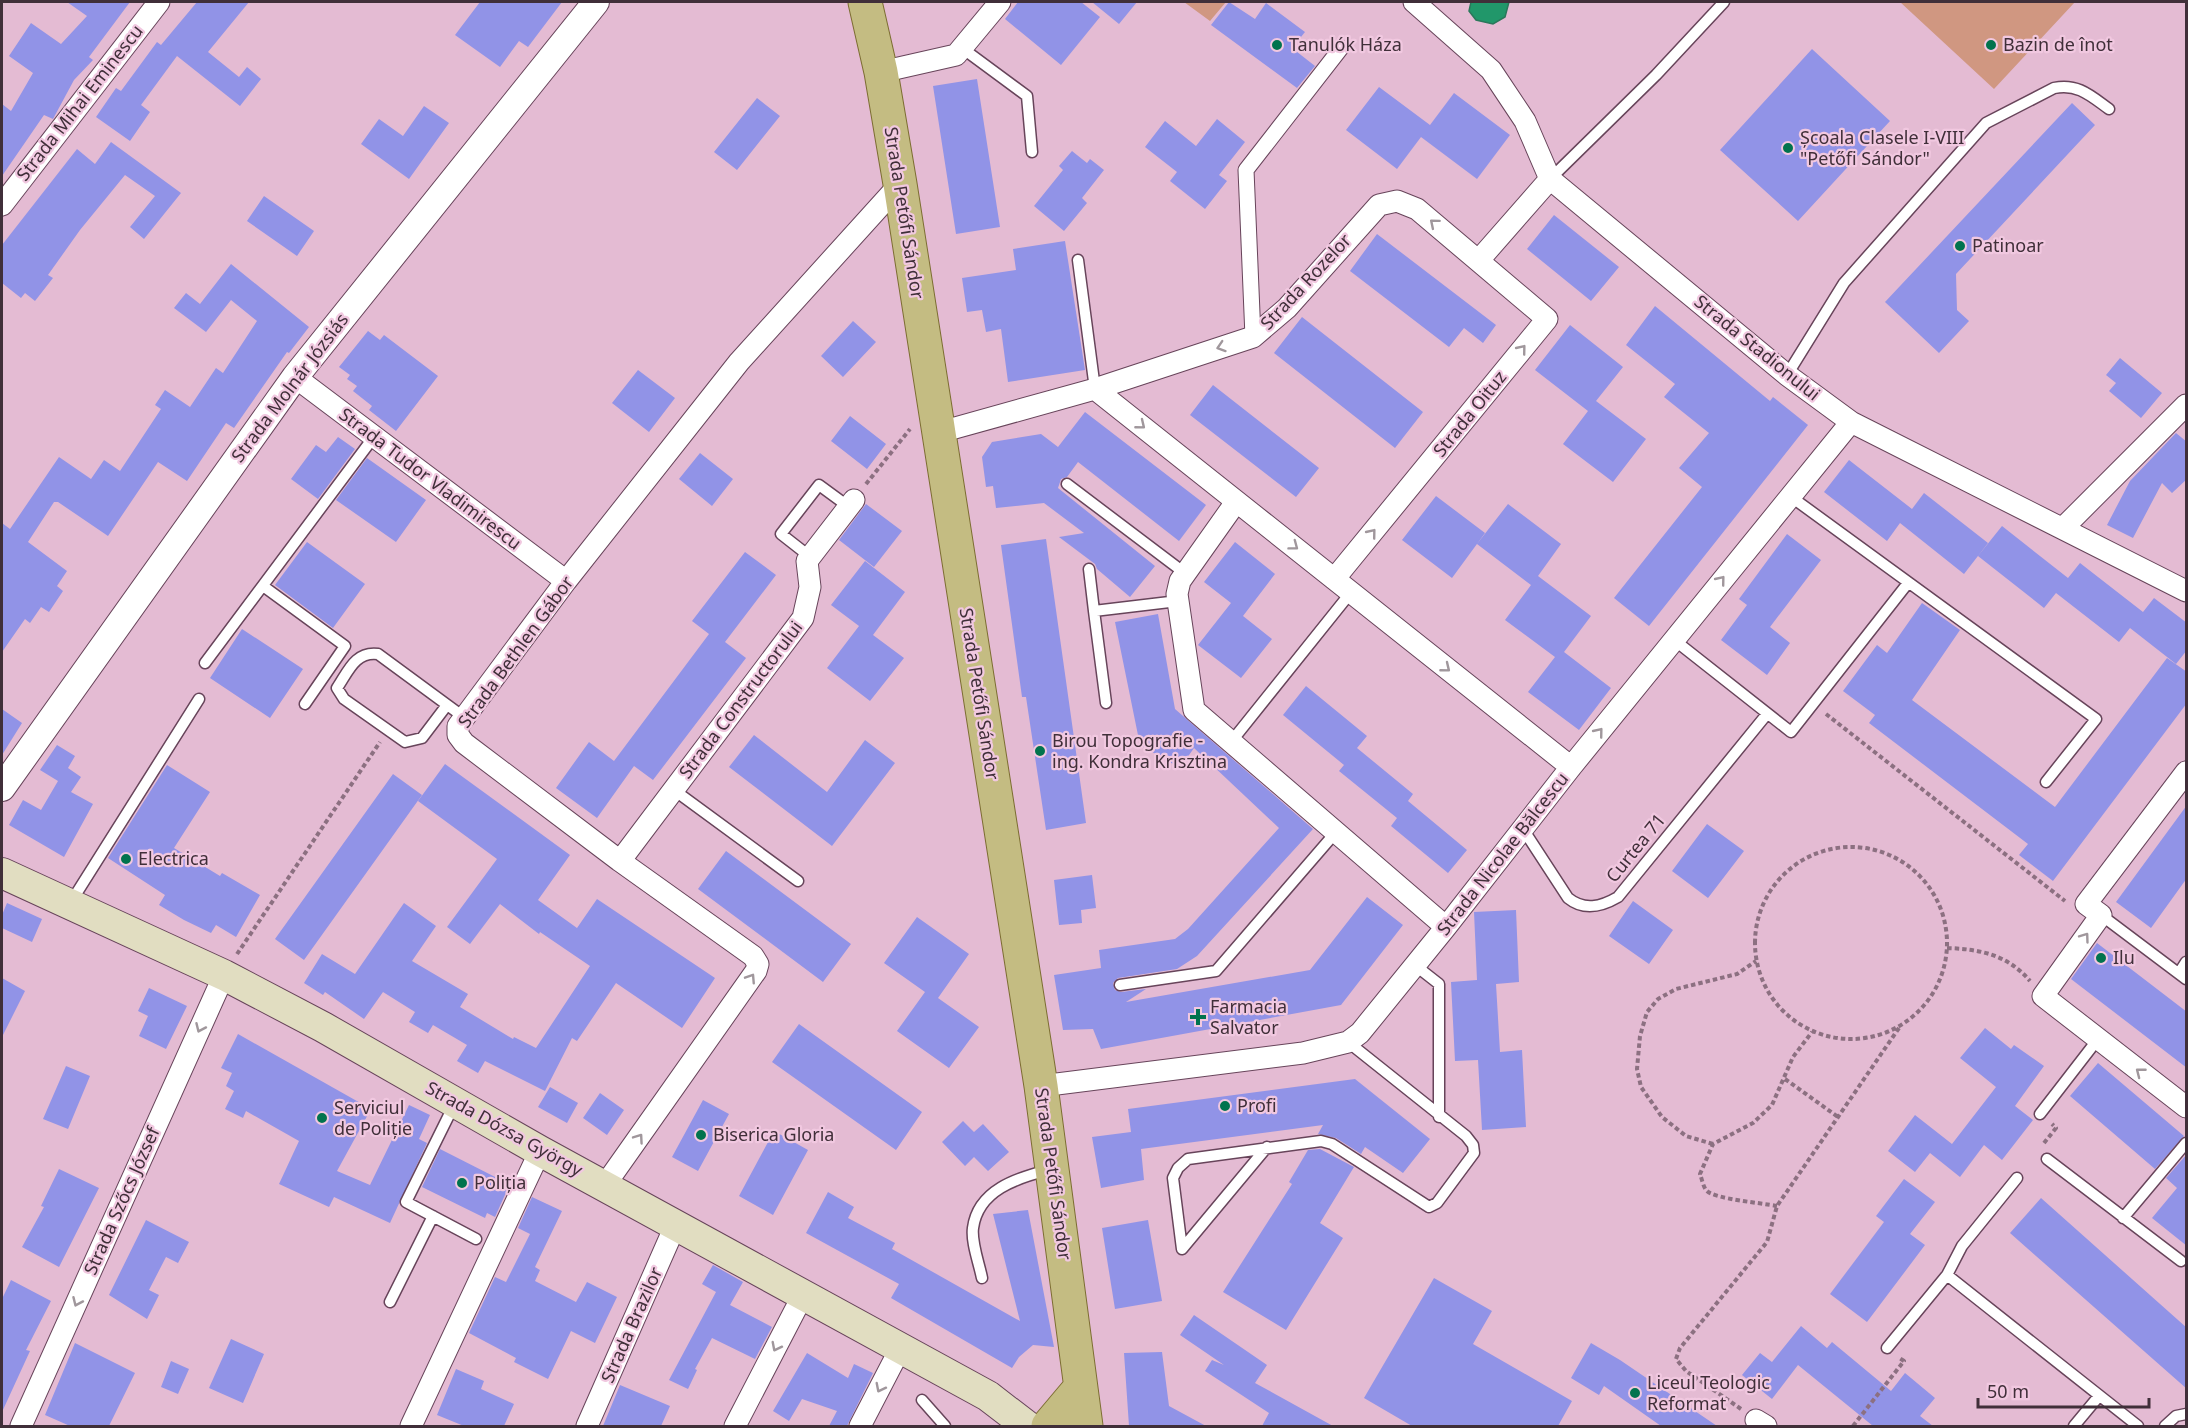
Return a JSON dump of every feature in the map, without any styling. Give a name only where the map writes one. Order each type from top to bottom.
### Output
[{"type":"main road","name":"Strada Petőfi Sándor","points":[[865,2],[881,72],[900,184],[937,433],[1041,1086],[1086,1426]]},
{"type":"main road","name":"Strada Dózsa György","points":[[2,873],[224,975],[323,1027],[540,1151],[900,1349],[1002,1414],[1027,1426]]},
{"type":"main road","points":[[1048,1426],[1080,1388]]},
{"type":"street","name":"Strada Mihai Eminescu","points":[[2,205],[159,2]]},
{"type":"street","name":"Strada Molnár Józsiás","points":[[2,788],[295,377],[596,2]]},
{"type":"street","points":[[881,72],[956,55],[1000,2]]},
{"type":"street","name":"Strada Stadionului","points":[[1414,2],[1491,70],[1525,121],[1550,179],[1787,375],[1851,422],[2187,591]]},
{"type":"street","points":[[1253,337],[1246,170],[1341,48]]},
{"type":"street","points":[[1479,260],[1550,179]]},
{"type":"street","name":"Strada Bethlen Gábor","points":[[605,1185],[758,964],[753,956],[620,861],[464,743],[458,735],[458,726],[566,581],[738,362],[900,184]]},
{"type":"street","name":"Strada Rozelor","points":[[937,433],[1095,389],[1253,337],[1287,308],[1370,213],[1388,201],[1406,203],[1418,209],[1479,260]]},
{"type":"street","name":"Strada Oituz","points":[[1343,584],[1547,319],[1479,260]]},
{"type":"street","name":"Strada Tudor Vladimirescu","points":[[295,377],[566,581]]},
{"type":"street","points":[[1095,389],[1571,767]]},
{"type":"street","points":[[2063,528],[2187,405]]},
{"type":"street","name":"Strada Nicolae Bălcescu","points":[[1041,1086],[1304,1053],[1348,1042],[1372,1021],[1673,639],[1851,422]]},
{"type":"street","points":[[1236,502],[1180,581],[1178,601],[1194,710],[1446,927]]},
{"type":"street","points":[[807,561],[851,503]]},
{"type":"street","name":"Strada Constructorului","points":[[620,861],[803,618],[810,587],[807,561]]},
{"type":"street","points":[[2187,772],[2094,910],[2043,996],[2187,1107]]},
{"type":"street","name":"Strada Szőcs József","points":[[21,1426],[224,975]]},
{"type":"street","points":[[411,1426],[540,1151]]},
{"type":"street","name":"Strada Brazilor","points":[[587,1426],[676,1224]]},
{"type":"street","points":[[735,1426],[803,1295]]},
{"type":"street","points":[[860,1426],[900,1349]]},
{"type":"lane","points":[[1550,179],[1656,75],[1724,2]]},
{"type":"lane","points":[[962,48],[1027,96],[1032,152]]},
{"type":"lane","points":[[1787,375],[1844,283],[1986,123],[2054,88],[2066,86],[2086,92],[2109,109]]},
{"type":"lane","points":[[1078,260],[1095,389]]},
{"type":"lane","points":[[205,663],[374,438]]},
{"type":"lane","points":[[1067,484],[1186,574]]},
{"type":"lane","points":[[807,561],[804,552],[780,534],[819,485],[851,503]]},
{"type":"lane","points":[[1789,496],[2096,719],[2046,782]]},
{"type":"lane","points":[[1089,569],[1106,704]]},
{"type":"lane","points":[[1673,639],[1791,732],[1908,583]]},
{"type":"lane","points":[[1231,742],[1343,584]]},
{"type":"lane","points":[[263,586],[345,646],[304,704]]},
{"type":"lane","points":[[1094,611],[1178,601]]},
{"type":"lane","points":[[447,705],[422,738],[405,742],[344,699],[337,688],[356,659],[367,653],[378,654],[465,717]]},
{"type":"lane","points":[[70,904],[199,699]]},
{"type":"lane","name":"Curtea 71","points":[[1523,829],[1568,898],[1576,905],[1587,907],[1605,905],[1618,897],[1767,714]]},
{"type":"lane","points":[[674,790],[798,881]]},
{"type":"lane","points":[[1120,985],[1216,972],[1336,832]]},
{"type":"lane","points":[[2094,910],[2183,976],[2187,962]]},
{"type":"lane","points":[[1416,966],[1439,984],[1439,1117]]},
{"type":"lane","points":[[2040,1114],[2098,1040]]},
{"type":"lane","points":[[1267,1147],[1182,1249],[1173,1178],[1178,1168],[1188,1159],[1267,1147],[1321,1141],[1332,1144],[1429,1207],[1437,1203],[1474,1153],[1473,1145],[1466,1136],[1439,1117],[1348,1042]]},
{"type":"lane","points":[[455,1102],[406,1202],[476,1239]]},
{"type":"lane","points":[[2123,1218],[2187,1143]]},
{"type":"lane","points":[[2047,1160],[2181,1261]]},
{"type":"lane","points":[[982,1278],[972,1229],[979,1208],[995,1191],[1014,1179],[1051,1169]]},
{"type":"lane","points":[[1887,1348],[1947,1275],[1962,1246],[2017,1178]]},
{"type":"lane","points":[[390,1302],[433,1216]]},
{"type":"lane","points":[[1947,1275],[2138,1426]]},
{"type":"lane","points":[[2074,1426],[2099,1396]]},
{"type":"lane","points":[[922,1400],[945,1426]]},
{"type":"lane","points":[[2165,1426],[2176,1416],[2187,1414]]},
{"type":"path","points":[[851,503],[933,400]]},
{"type":"path","points":[[1814,704],[2063,900],[2072,905],[2094,910]]},
{"type":"path","points":[[224,975],[387,731]]},
{"type":"path","points":[[1761,1423],[1686,1371],[1676,1359],[1680,1348],[1767,1242],[1777,1206],[1899,1027],[1924,1006],[1941,979],[1947,948],[1944,915],[1929,886],[1906,863],[1877,850],[1844,846],[1813,854],[1785,872],[1766,898],[1755,929],[1756,961],[1766,990],[1786,1015],[1812,1032],[1841,1040],[1871,1038],[1899,1027]]},
{"type":"path","points":[[1947,948],[1976,949],[2004,959],[2022,971],[2043,996]]},
{"type":"path","points":[[1713,1144],[1686,1136],[1662,1117],[1641,1087],[1637,1069],[1640,1036],[1647,1012],[1658,999],[1676,989],[1737,974],[1756,961]]},
{"type":"path","points":[[1777,1206],[1741,1198],[1717,1197],[1706,1190],[1700,1174],[1713,1144],[1753,1123],[1772,1105],[1793,1057],[1812,1032]]},
{"type":"path","points":[[1785,1078],[1838,1117]]},
{"type":"path","points":[[1854,1426],[1904,1361],[1887,1348]]},
{"type":"shaded area","points":[[1184,2],[1226,2],[1210,21]]},
{"type":"shaded area","points":[[1471,2],[1509,2],[1505,17],[1493,24],[1476,20],[1469,11]]},
{"type":"shaded area","name":"Bazin de înot","points":[[1900,2],[2075,2],[1994,89]]},
{"type":"building","points":[[67,2],[130,2],[89,57],[93,60],[74,80],[53,119],[44,115],[2,176],[2,104],[11,111],[33,73],[9,56],[31,23],[61,44],[87,16]]},
{"type":"building","points":[[197,2],[249,2],[208,52],[239,77],[247,67],[261,79],[240,106],[177,56],[141,105],[150,112],[130,141],[96,117],[116,88],[121,91],[157,42],[161,45]]},
{"type":"building","points":[[480,2],[562,2],[528,47],[519,41],[500,67],[455,35]]},
{"type":"building","points":[[1018,2],[1081,2],[1100,17],[1061,65],[1005,19]]},
{"type":"building","points":[[1092,2],[1137,2],[1119,24]]},
{"type":"building","name":"Tanulók Háza","points":[[1229,2],[1255,19],[1266,3],[1305,32],[1292,48],[1315,66],[1297,88],[1211,25]]},
{"type":"building","points":[[1812,49],[1890,121],[1798,221],[1720,150]]},
{"type":"building","points":[[977,79],[1000,227],[956,234],[933,86]]},
{"type":"building","points":[[1379,87],[1430,125],[1454,93],[1510,135],[1477,179],[1421,137],[1397,169],[1346,130]]},
{"type":"building","points":[[757,98],[780,116],[737,170],[714,152]]},
{"type":"building","name":"Patinoar","points":[[2072,103],[2095,125],[1956,274],[1957,310],[1969,321],[1939,353],[1885,302]]},
{"type":"building","points":[[424,106],[449,123],[409,179],[361,144],[379,119],[403,136]]},
{"type":"building","points":[[1217,119],[1245,142],[1219,175],[1227,181],[1205,209],[1170,181],[1177,172],[1145,147],[1165,121],[1196,146]]},
{"type":"building","points":[[111,142],[181,193],[144,239],[130,227],[155,196],[125,175],[80,230],[48,275],[53,278],[35,301],[25,293],[21,298],[2,283],[2,245],[77,149],[95,164]]},
{"type":"building","points":[[1072,151],[1087,163],[1090,159],[1104,170],[1082,198],[1087,203],[1064,231],[1034,206],[1063,170],[1059,166]]},
{"type":"building","points":[[264,196],[314,231],[297,256],[247,221]]},
{"type":"building","points":[[1554,215],[1619,267],[1591,301],[1527,249]]},
{"type":"building","points":[[1377,234],[1496,325],[1483,343],[1464,328],[1449,347],[1350,271]]},
{"type":"building","points":[[1065,241],[1085,370],[1008,382],[1001,329],[986,332],[982,310],[967,312],[962,278],[1016,270],[1013,249]]},
{"type":"building","points":[[231,264],[309,327],[289,353],[287,352],[234,428],[226,423],[187,481],[158,462],[108,536],[58,502],[54,502],[28,542],[67,571],[57,586],[63,591],[49,612],[41,607],[30,623],[25,619],[2,652],[2,523],[10,529],[59,457],[91,479],[104,460],[120,471],[161,409],[155,405],[165,390],[190,407],[216,368],[223,373],[257,321],[231,300],[206,332],[174,308],[186,293],[200,304]]},
{"type":"building","points":[[1655,306],[1770,401],[1773,397],[1808,425],[1649,626],[1614,598],[1702,487],[1679,468],[1709,433],[1664,397],[1675,384],[1626,345]]},
{"type":"building","points":[[1302,317],[1423,412],[1395,448],[1274,353]]},
{"type":"building","points":[[853,321],[876,342],[843,377],[821,356]]},
{"type":"building","points":[[1570,325],[1623,367],[1596,401],[1646,439],[1613,482],[1563,444],[1588,411],[1535,370]]},
{"type":"building","points":[[368,331],[380,340],[384,335],[438,376],[396,431],[369,410],[372,406],[353,391],[357,386],[347,379],[350,375],[339,367]]},
{"type":"building","points":[[2120,358],[2162,393],[2141,418],[2109,391],[2116,383],[2106,375]]},
{"type":"building","points":[[638,370],[675,398],[649,432],[612,403]]},
{"type":"building","points":[[1213,385],[1319,468],[1296,497],[1190,415]]},
{"type":"building","points":[[1085,412],[1206,505],[1179,541],[1078,462],[1067,477],[1061,479],[1058,488],[1155,566],[1130,597],[1097,569],[1095,564],[1059,537],[1084,533],[1044,503],[996,508],[993,486],[986,487],[982,457],[992,442],[1041,434],[1058,447]]},
{"type":"building","points":[[850,416],[886,444],[867,469],[831,441]]},
{"type":"building","points":[[2176,433],[2187,442],[2187,479],[2172,493],[2162,483],[2133,538],[2107,525],[2130,481]]},
{"type":"building","points":[[338,437],[355,449],[318,499],[291,479],[316,445],[326,452]]},
{"type":"building","points":[[700,453],[733,479],[712,506],[679,479]]},
{"type":"building","points":[[367,458],[426,500],[396,542],[336,500]]},
{"type":"building","points":[[1849,460],[1912,509],[1924,493],[1988,543],[1964,574],[1900,523],[1887,541],[1824,492]]},
{"type":"building","points":[[1436,496],[1485,533],[1452,578],[1402,540]]},
{"type":"building","points":[[866,504],[902,531],[874,567],[839,540]]},
{"type":"building","points":[[1508,504],[1561,544],[1538,576],[1591,616],[1564,652],[1611,688],[1579,730],[1528,692],[1555,657],[1505,620],[1531,585],[1477,544]]},
{"type":"building","points":[[2002,526],[2068,578],[2080,563],[2143,612],[2154,598],[2187,623],[2187,650],[2176,664],[2130,628],[2119,642],[2056,593],[2044,608],[1978,556]]},
{"type":"building","points":[[1787,534],[1821,560],[1770,627],[1790,643],[1767,675],[1721,640],[1747,605],[1739,599]]},
{"type":"building","points":[[1046,539],[1086,823],[1046,830],[1026,697],[1022,697],[1001,545]]},
{"type":"building","points":[[307,542],[365,584],[333,628],[275,585]]},
{"type":"building","points":[[1235,542],[1275,574],[1243,616],[1272,639],[1241,678],[1198,645],[1231,603],[1204,582]]},
{"type":"building","points":[[745,552],[776,575],[725,642],[746,658],[653,780],[634,766],[597,818],[556,788],[589,742],[614,761],[709,634],[692,621]]},
{"type":"building","points":[[865,561],[905,592],[873,635],[904,658],[870,701],[827,668],[859,626],[831,605]]},
{"type":"building","points":[[1922,603],[1960,630],[1912,700],[2055,807],[2167,658],[2187,672],[2187,703],[2053,881],[2019,855],[2028,844],[1869,723],[1875,715],[1843,691],[1877,645],[1887,653]]},
{"type":"building","points":[[1158,614],[1175,709],[1313,829],[1197,956],[1177,969],[1118,978],[1113,983],[1115,990],[1121,992],[1146,989],[1126,1002],[1310,970],[1367,897],[1403,925],[1341,1005],[1101,1049],[1093,1029],[1063,1030],[1054,975],[1101,968],[1099,950],[1175,939],[1188,929],[1279,828],[1194,748],[1180,768],[1140,745],[1115,622]]},
{"type":"building","points":[[242,629],[303,669],[270,718],[210,678]]},
{"type":"building","points":[[1306,686],[1367,736],[1357,748],[1413,794],[1408,801],[1467,850],[1448,873],[1391,826],[1397,818],[1339,771],[1344,765],[1283,715]]},
{"type":"building","points":[[2,709],[22,723],[2,755]]},
{"type":"building","points":[[754,735],[827,792],[865,740],[895,763],[832,846],[729,767]]},
{"type":"building","points":[[57,745],[75,756],[68,768],[81,777],[71,792],[93,804],[64,857],[9,825],[23,800],[41,810],[58,781],[40,770]]},
{"type":"building","points":[[445,764],[570,855],[538,900],[577,928],[597,899],[715,978],[682,1028],[616,983],[577,1041],[572,1038],[545,1091],[485,1061],[478,1073],[457,1061],[467,1045],[433,1025],[428,1033],[409,1022],[415,1012],[383,992],[364,1019],[325,992],[323,995],[304,983],[322,954],[355,974],[404,903],[436,926],[412,961],[468,994],[460,1007],[513,1039],[514,1037],[536,1048],[590,966],[540,932],[539,934],[500,904],[470,944],[447,927],[497,859],[418,801]]},
{"type":"building","points":[[167,765],[210,792],[174,848],[220,876],[222,873],[260,895],[236,937],[216,925],[211,933],[159,905],[165,895],[108,858]]},
{"type":"building","points":[[393,774],[422,795],[304,960],[275,939]]},
{"type":"building","points":[[2187,805],[2187,878],[2151,928],[2116,902]]},
{"type":"building","points":[[1707,824],[1744,851],[1708,898],[1672,871]]},
{"type":"building","points":[[726,851],[851,944],[823,982],[698,889]]},
{"type":"building","points":[[1092,875],[1096,908],[1081,910],[1082,923],[1059,925],[1054,880]]},
{"type":"building","points":[[1633,901],[1673,930],[1649,964],[1609,936]]},
{"type":"building","points":[[7,903],[42,919],[32,942],[2,928],[2,915]]},
{"type":"building","points":[[1516,910],[1519,982],[1496,984],[1500,1052],[1522,1050],[1526,1127],[1482,1130],[1478,1060],[1455,1061],[1451,982],[1477,980],[1474,912]]},
{"type":"building","points":[[917,917],[969,954],[938,998],[979,1027],[949,1068],[897,1031],[925,992],[884,963]]},
{"type":"building","points":[[2097,943],[2187,1012],[2187,1068],[2071,979]]},
{"type":"building","points":[[2,978],[25,991],[2,1037]]},
{"type":"building","points":[[149,988],[187,1006],[166,1049],[139,1036],[148,1016],[138,1011]]},
{"type":"building","points":[[799,1024],[922,1112],[896,1150],[772,1062]]},
{"type":"building","points":[[1985,1028],[2011,1049],[2014,1045],[2044,1066],[2015,1106],[2033,1120],[2002,1160],[1984,1145],[1960,1177],[1930,1153],[1915,1172],[1888,1151],[1915,1115],[1952,1144],[1996,1087],[1960,1058]]},
{"type":"building","points":[[238,1034],[371,1109],[337,1171],[370,1185],[409,1105],[430,1115],[419,1139],[427,1143],[390,1223],[334,1197],[329,1207],[279,1184],[299,1141],[246,1111],[243,1118],[225,1109],[234,1091],[226,1086],[232,1073],[221,1068]]},
{"type":"building","points":[[2098,1063],[2184,1136],[2155,1169],[2070,1096]]},
{"type":"building","points":[[66,1066],[90,1076],[68,1129],[43,1119]]},
{"type":"building","points":[[1355,1079],[1430,1139],[1403,1173],[1365,1147],[1361,1154],[1336,1138],[1318,1134],[1323,1125],[1141,1149],[1144,1180],[1101,1188],[1092,1137],[1131,1132],[1128,1109]]},
{"type":"building","points":[[550,1087],[578,1103],[567,1123],[538,1107]]},
{"type":"building","points":[[600,1093],[624,1110],[607,1135],[583,1118]]},
{"type":"building","name":"Biserica Gloria","points":[[703,1100],[729,1114],[698,1171],[672,1157]]},
{"type":"building","points":[[963,1121],[974,1132],[983,1124],[1009,1152],[988,1171],[974,1157],[965,1166],[942,1142]]},
{"type":"building","points":[[774,1131],[808,1150],[773,1215],[739,1196]]},
{"type":"building","points":[[440,1149],[509,1186],[495,1217],[487,1213],[485,1218],[422,1187]]},
{"type":"building","points":[[1320,1149],[1354,1167],[1320,1223],[1343,1238],[1286,1330],[1223,1292],[1292,1184],[1289,1182],[1308,1150]]},
{"type":"building","points":[[2187,1154],[2187,1246],[2152,1218],[2177,1188],[2166,1178]]},
{"type":"building","points":[[59,1169],[99,1188],[59,1267],[22,1247],[44,1207],[41,1206]]},
{"type":"building","points":[[1904,1179],[1935,1202],[1910,1234],[1925,1245],[1867,1322],[1830,1294],[1884,1222],[1876,1216]]},
{"type":"building","points":[[828,1192],[854,1207],[848,1218],[895,1243],[892,1249],[1020,1321],[993,1214],[1028,1210],[1054,1347],[1033,1345],[1019,1357],[1012,1368],[891,1298],[899,1284],[806,1233]]},
{"type":"building","points":[[532,1197],[562,1211],[535,1267],[540,1270],[535,1281],[576,1302],[587,1282],[617,1297],[595,1343],[571,1331],[548,1379],[514,1362],[516,1358],[469,1333],[495,1277],[506,1282],[530,1234],[518,1228]]},
{"type":"building","points":[[2041,1198],[2187,1328],[2187,1389],[2010,1233]]},
{"type":"building","points":[[146,1220],[189,1242],[178,1263],[166,1257],[149,1290],[159,1295],[147,1319],[109,1295]]},
{"type":"building","points":[[1148,1220],[1162,1301],[1115,1309],[1102,1228]]},
{"type":"building","points":[[713,1265],[743,1282],[730,1305],[772,1327],[755,1359],[712,1338],[695,1369],[697,1370],[688,1389],[669,1380],[716,1292],[702,1284]]},
{"type":"building","points":[[1434,1278],[1492,1311],[1473,1344],[1572,1401],[1558,1426],[1412,1426],[1364,1398]]},
{"type":"building","points":[[11,1280],[51,1301],[26,1350],[30,1351],[2,1412],[2,1299]]},
{"type":"building","points":[[1194,1315],[1267,1365],[1255,1383],[1333,1426],[1262,1426],[1269,1413],[1205,1371],[1212,1360],[1224,1365],[1180,1335]]},
{"type":"building","points":[[1801,1326],[1827,1348],[1832,1342],[1891,1391],[1905,1373],[1935,1398],[1920,1416],[1933,1426],[1873,1426],[1798,1365],[1772,1399],[1742,1375],[1760,1353],[1772,1362]]},
{"type":"building","points":[[231,1339],[264,1354],[243,1403],[209,1388]]},
{"type":"building","points":[[75,1343],[135,1373],[109,1426],[70,1426],[45,1415]]},
{"type":"building","name":"Liceul Teologic Reformat","points":[[1591,1343],[1717,1426],[1661,1426],[1604,1386],[1599,1395],[1571,1378]]},
{"type":"building","points":[[1162,1352],[1169,1406],[1206,1426],[1129,1426],[1124,1353]]},
{"type":"building","points":[[807,1353],[848,1378],[854,1364],[873,1373],[847,1426],[829,1426],[837,1411],[802,1399],[789,1421],[773,1411]]},
{"type":"building","points":[[171,1361],[189,1369],[178,1394],[161,1387]]},
{"type":"building","points":[[456,1369],[484,1381],[481,1389],[514,1404],[504,1426],[464,1426],[437,1415]]},
{"type":"building","points":[[620,1385],[670,1406],[661,1426],[603,1426]]},
{"type":"place","name":"Tanulók Háza","points":[[1277,45]]},
{"type":"place","name":"Bazin de înot","points":[[1991,45]]},
{"type":"place","name":"Școala Clasele I-VIII \"Petőfi Sándor\"","points":[[1788,148]]},
{"type":"place","name":"Patinoar","points":[[1960,246]]},
{"type":"place","name":"Birou Topografie - ing. Kondra Krisztina","points":[[1040,751]]},
{"type":"place","name":"Electrica","points":[[126,859]]},
{"type":"place","name":"Ilu","points":[[2101,958]]},
{"type":"place","name":"Farmacia Salvator","points":[[1198,1017]]},
{"type":"place","name":"Profi","points":[[1225,1106]]},
{"type":"place","name":"Serviciul de Poliție","points":[[322,1118]]},
{"type":"place","name":"Biserica Gloria","points":[[701,1135]]},
{"type":"place","name":"Poliția","points":[[462,1183]]},
{"type":"place","name":"Liceul Teologic Reformat","points":[[1635,1393]]}]
